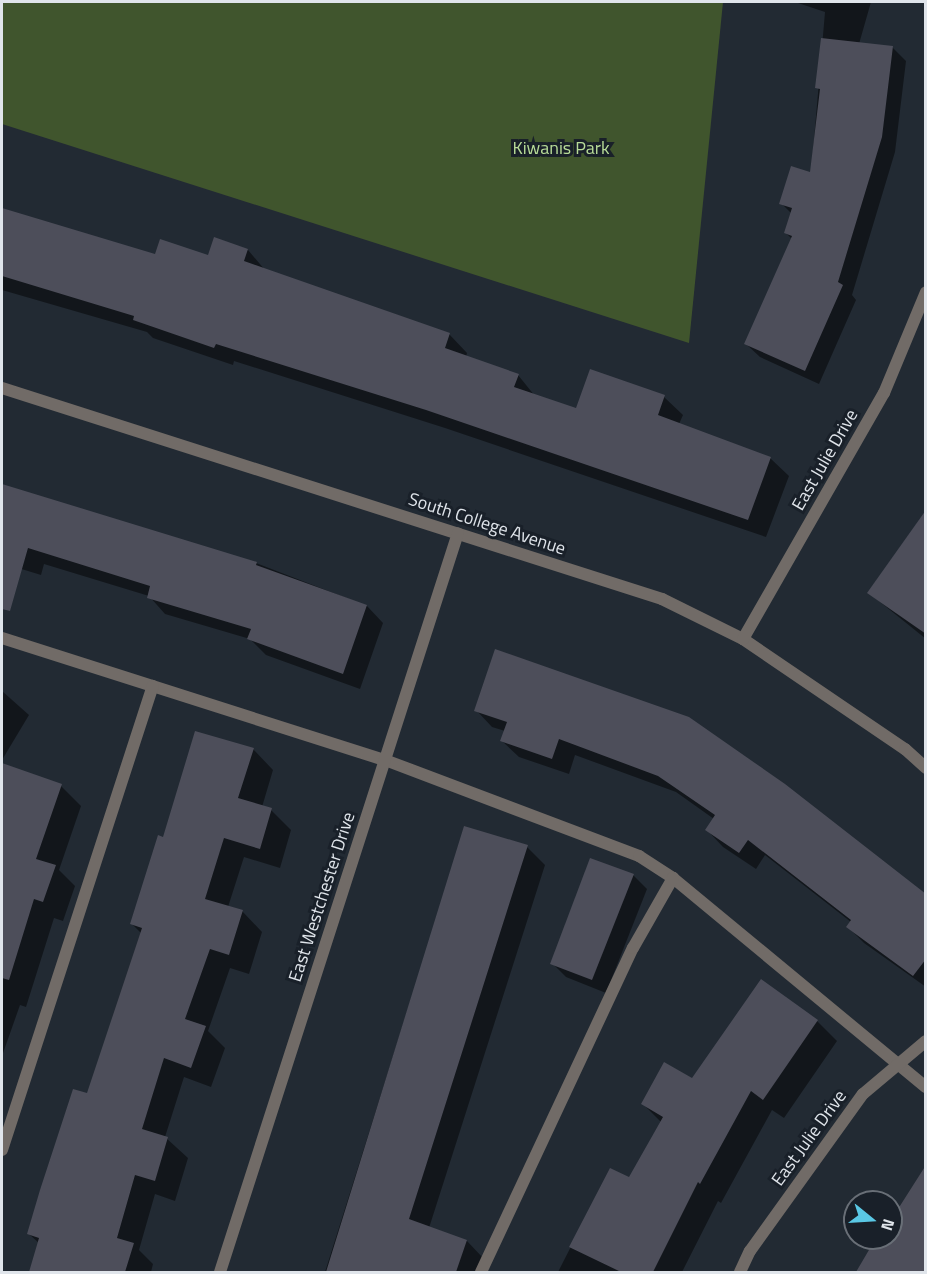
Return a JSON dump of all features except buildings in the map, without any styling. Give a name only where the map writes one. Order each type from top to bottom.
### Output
[{"type":"street","name":"East Julie Drive","points":[[743,639],[884,393],[926,292]]},
{"type":"street","name":"South College Avenue","points":[[2,388],[662,599],[743,639],[904,749],[926,768]]},
{"type":"street","name":"East Westchester Drive","points":[[220,1272],[458,533]]},
{"type":"street","points":[[2,638],[385,760],[639,856],[674,878],[926,1087]]},
{"type":"street","points":[[2,1150],[153,686]]},
{"type":"street","points":[[481,1272],[633,948],[674,878]]},
{"type":"street","name":"East Julie Drive","points":[[740,1272],[750,1251],[863,1094],[926,1041]]},
{"type":"green space","name":"Kiwanis Park","points":[[2,2],[723,2],[689,343],[2,124]]}]
